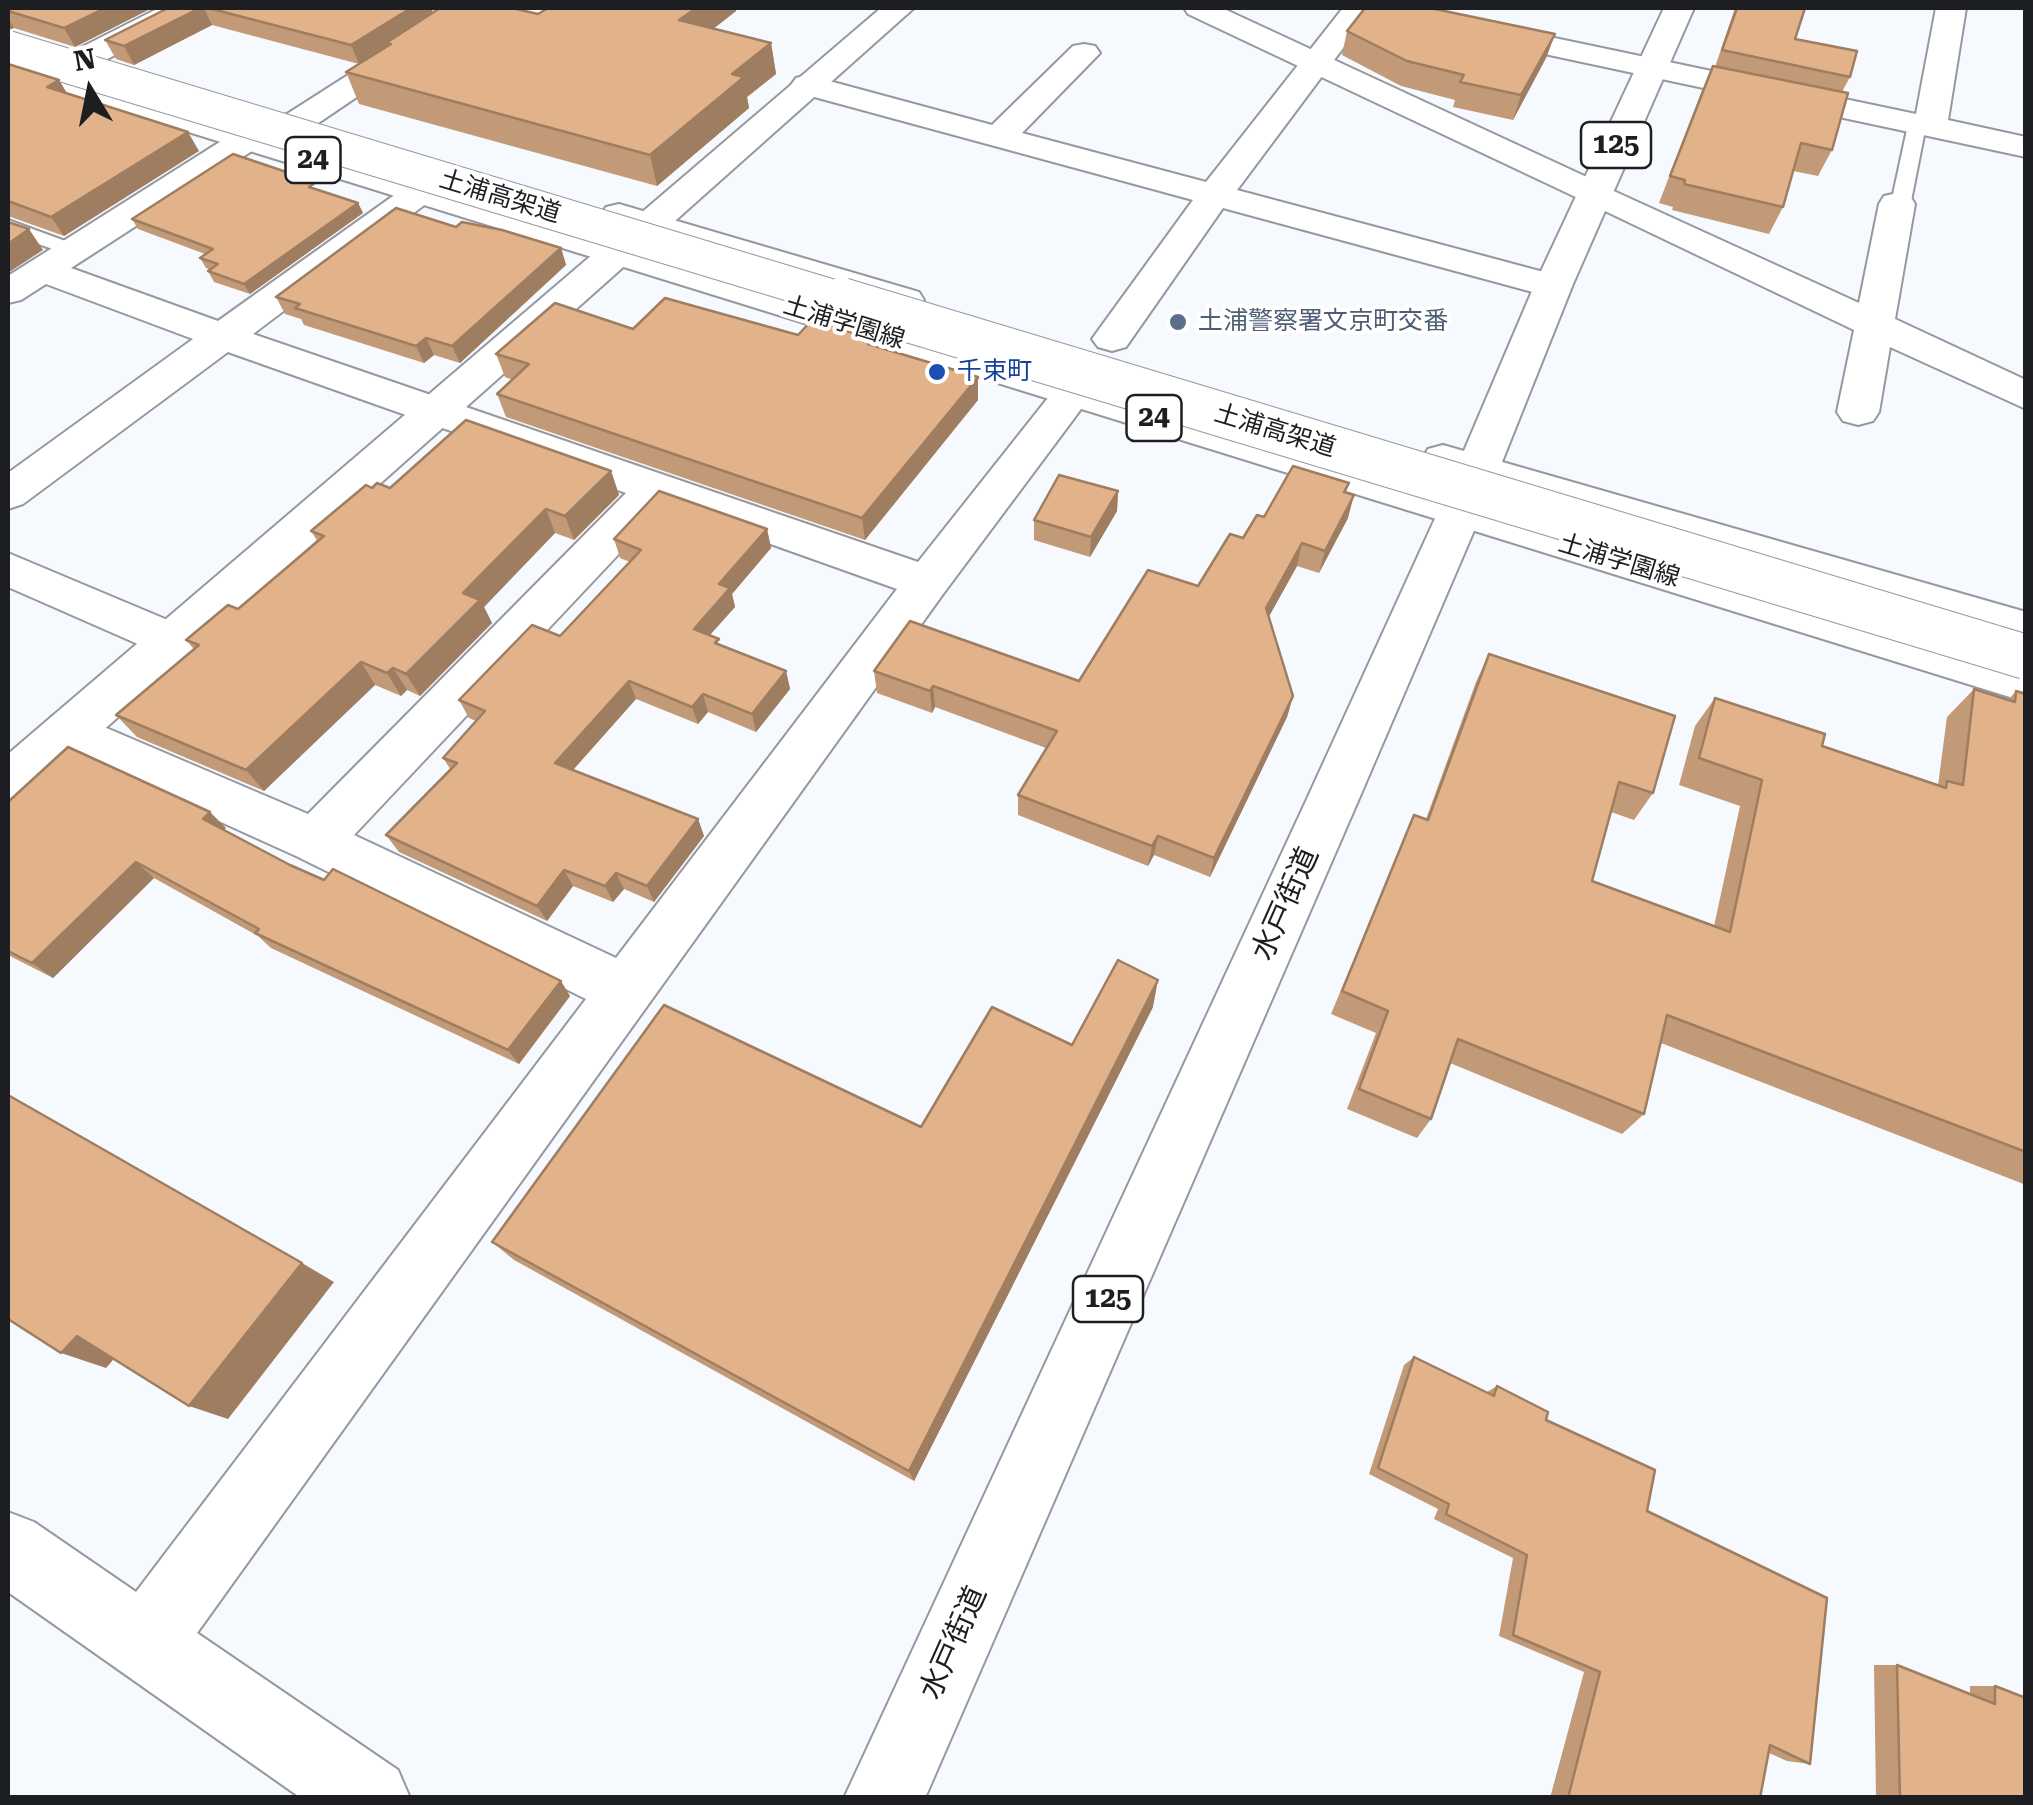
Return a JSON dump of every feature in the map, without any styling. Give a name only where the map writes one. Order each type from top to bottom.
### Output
[{"type":"main road","points":[[87,57],[180,8]]},
{"type":"main road","points":[[8,292],[246,140],[299,121],[473,8]]},
{"type":"main road","points":[[8,784],[899,8]]},
{"type":"main road","points":[[1199,8],[2026,396]]},
{"type":"main road","points":[[1112,339],[1216,193],[1358,8]]},
{"type":"main road","points":[[1371,8],[2026,147]]},
{"type":"main road","name":"水戸街道","points":[[884,1798],[1468,491],[1594,193],[1679,8]]},
{"type":"main road","points":[[1924,126],[1951,8]]},
{"type":"main road","name":"土浦学園線","points":[[8,33],[650,224],[1468,491],[2026,684]]},
{"type":"main road","name":"土浦高架道","points":[[8,48],[2026,657]]},
{"type":"main road","points":[[1000,136],[1084,53]]},
{"type":"main road","name":"土浦学園線","points":[[8,66],[1073,394],[2026,630]]},
{"type":"main road","points":[[807,85],[1554,286]]},
{"type":"main road","points":[[8,494],[419,194]]},
{"type":"main road","points":[[1858,412],[1897,204]]},
{"type":"main road","points":[[58,260],[224,337],[928,582]]},
{"type":"main road","points":[[144,1644],[928,582],[1073,394]]},
{"type":"main road","points":[[315,841],[656,487]]},
{"type":"main road","points":[[8,569],[172,641]]},
{"type":"main road","points":[[69,731],[315,841],[627,991]]},
{"type":"main road","points":[[8,1548],[370,1798]]},
{"type":"lane","points":[[1897,204],[1901,202],[1924,126]]},
{"type":"lane","points":[[8,226],[58,260]]},
{"type":"building","points":[[8,8],[105,8],[64,28]]},
{"type":"building","points":[[168,8],[200,8],[124,46],[105,40]]},
{"type":"building","points":[[208,8],[411,8],[351,45]]},
{"type":"building","points":[[440,8],[512,8],[538,14],[548,8],[696,8],[679,20],[771,43],[732,74],[744,77],[650,155],[346,72]]},
{"type":"building","points":[[1365,8],[1430,8],[1555,34],[1521,95],[1460,82],[1464,75],[1407,61],[1347,31]]},
{"type":"building","points":[[1737,8],[1805,8],[1795,39],[1857,51],[1850,77],[1722,50]]},
{"type":"building","points":[[8,64],[59,80],[47,87],[188,132],[51,217],[8,201]]},
{"type":"building","points":[[1713,66],[1848,93],[1832,150],[1801,143],[1783,207],[1684,184],[1685,180],[1670,176]]},
{"type":"building","points":[[233,154],[316,182],[309,187],[358,203],[244,284],[208,271],[218,264],[200,258],[213,249],[132,219]]},
{"type":"building","points":[[396,208],[456,227],[462,222],[502,230],[561,248],[452,346],[426,338],[416,346],[295,308],[300,304],[276,297]]},
{"type":"building","points":[[8,222],[29,229],[8,244]]},
{"type":"building","points":[[665,298],[798,335],[812,320],[873,339],[868,344],[978,377],[862,518],[497,394],[529,364],[496,354],[555,303],[633,329]]},
{"type":"building","points":[[466,420],[611,471],[565,516],[546,509],[463,593],[480,600],[406,674],[393,668],[387,673],[361,662],[246,770],[116,715],[199,645],[186,640],[228,605],[238,609],[324,536],[311,531],[366,485],[372,488],[377,483],[390,488]]},
{"type":"building","points":[[1293,466],[1349,483],[1344,492],[1354,495],[1325,551],[1302,543],[1266,608],[1293,696],[1214,858],[1158,836],[1152,846],[1018,795],[1057,731],[933,686],[930,691],[874,671],[910,621],[1079,681],[1148,570],[1198,586],[1230,534],[1243,538],[1257,515],[1264,517]]},
{"type":"building","points":[[1059,475],[1118,491],[1091,537],[1034,520]]},
{"type":"building","points":[[659,491],[767,529],[719,584],[730,588],[694,629],[719,639],[715,643],[786,671],[752,714],[703,694],[692,707],[629,681],[555,763],[698,819],[647,886],[616,873],[605,886],[564,870],[537,906],[386,835],[457,763],[443,758],[485,711],[459,700],[532,625],[560,636],[641,550],[614,539]]},
{"type":"building","points":[[1489,654],[1675,716],[1653,793],[1619,782],[1592,881],[1730,932],[1762,780],[1699,758],[1715,698],[1825,734],[1822,746],[1946,788],[1947,781],[1963,785],[1974,689],[2015,702],[2016,691],[2026,694],[2026,1152],[1667,1015],[1644,1114],[1458,1039],[1431,1119],[1359,1089],[1388,1011],[1342,991],[1414,815],[1428,820]]},
{"type":"building","points":[[68,747],[210,812],[203,819],[290,865],[324,880],[333,869],[561,981],[508,1050],[255,933],[259,929],[136,862],[32,963],[8,951],[8,802]]},
{"type":"building","points":[[1118,960],[1158,980],[909,1471],[492,1242],[664,1005],[921,1127],[992,1007],[1072,1045]]},
{"type":"building","points":[[8,1095],[302,1263],[189,1406],[77,1336],[61,1353],[8,1319]]},
{"type":"building","points":[[1414,1357],[1494,1396],[1497,1386],[1548,1412],[1546,1420],[1655,1470],[1647,1511],[1827,1598],[1810,1764],[1770,1745],[1760,1798],[1568,1798],[1600,1672],[1513,1635],[1527,1555],[1446,1514],[1449,1504],[1378,1468]]},
{"type":"building","points":[[1897,1665],[1995,1704],[1995,1686],[2026,1698],[2026,1798],[1900,1798]]},
{"type":"place","name":"土浦警察署文京町交番","points":[[1178,322]]},
{"type":"place","name":"千束町","points":[[937,372]]}]
